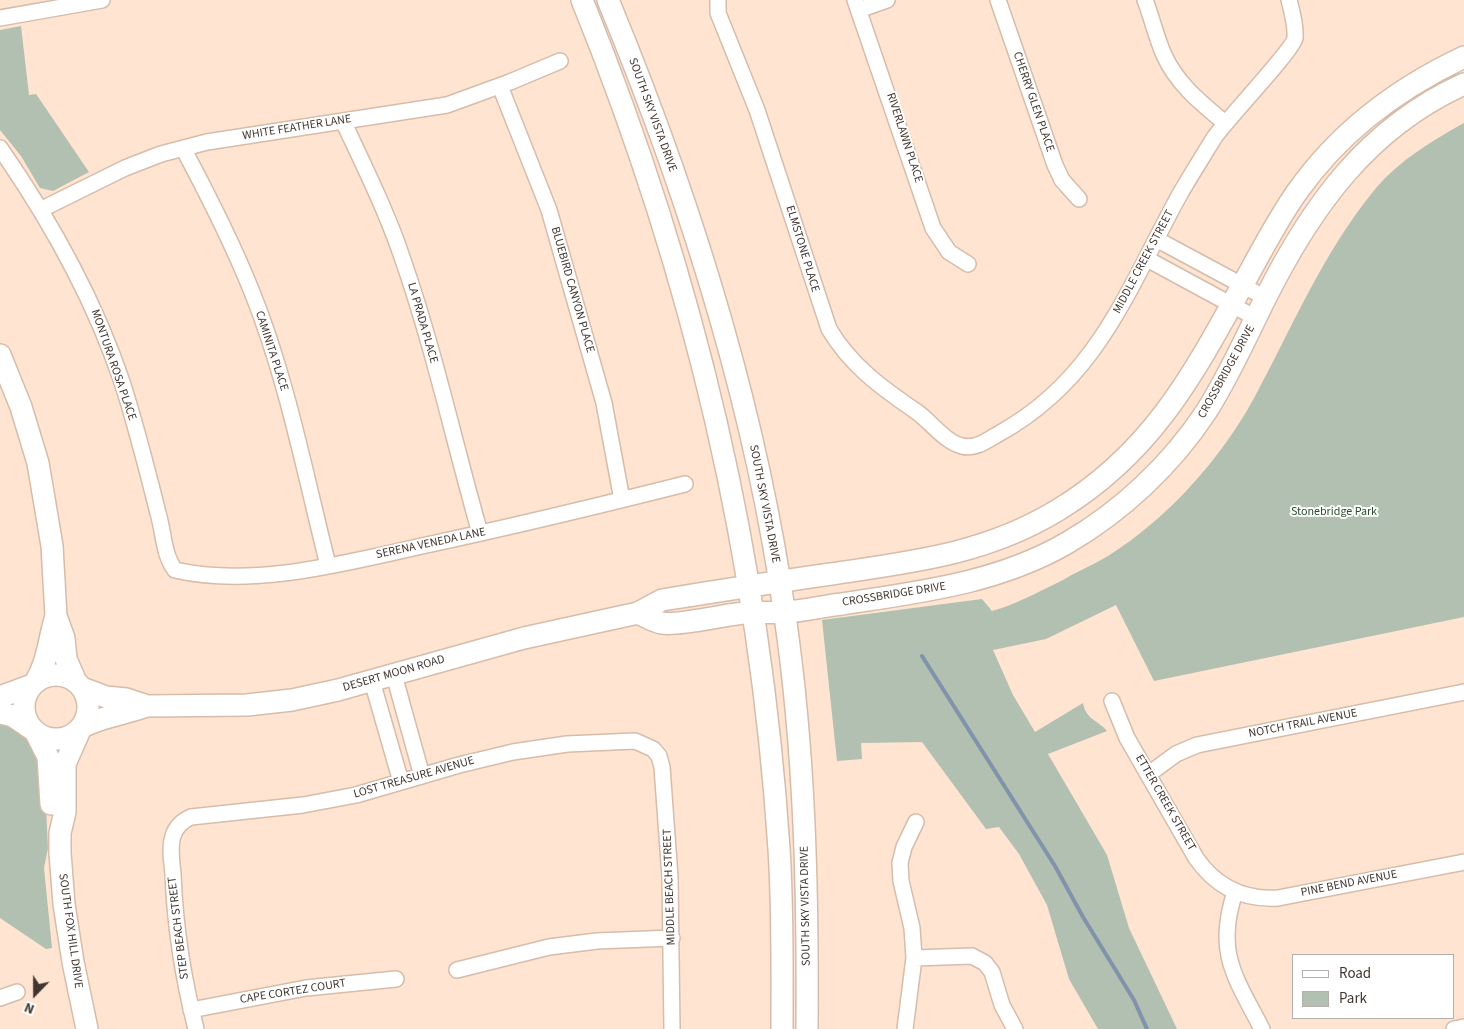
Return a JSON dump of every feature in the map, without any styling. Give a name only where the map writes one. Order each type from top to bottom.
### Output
[{"type":"street","points":[[0,18],[102,0]]},
{"type":"street","name":"SOUTH SKY VISTA DRIVE","points":[[582,0],[633,135],[667,238],[696,337],[731,486],[754,612],[768,718],[779,850],[782,1029]]},
{"type":"street","name":"SOUTH SKY VISTA DRIVE","points":[[608,0],[682,196],[726,334],[755,452],[785,612],[796,717],[806,891],[807,1029]]},
{"type":"street","name":"ELMSTONE PLACE","points":[[718,0],[718,13],[757,110],[818,298],[830,329],[847,356],[868,377],[926,419],[953,442],[962,446]]},
{"type":"street","points":[[857,5],[887,0]]},
{"type":"street","name":"CHERRY GLEN PLACE","points":[[998,0],[1054,165],[1067,187],[1079,198]]},
{"type":"street","points":[[1145,0],[1158,40],[1172,70],[1188,91],[1225,123]]},
{"type":"street","name":"MIDDLE CREEK STREET","points":[[962,446],[979,445],[1021,422],[1064,385],[1101,340],[1158,240],[1180,194],[1225,123],[1286,54],[1295,39],[1289,0]]},
{"type":"street","name":"RIVERLAWN PLACE","points":[[857,5],[933,228],[949,252],[968,264]]},
{"type":"street","points":[[750,587],[924,560],[970,549],[995,541],[1056,511],[1095,485],[1142,442],[1182,390],[1297,192],[1346,136],[1375,110],[1406,87],[1464,57]]},
{"type":"street","name":"WHITE FEATHER LANE","points":[[40,210],[125,168],[183,148],[207,142],[446,105],[500,86],[560,61]]},
{"type":"street","name":"CROSSBRIDGE DRIVE","points":[[754,612],[785,612],[935,590],[972,582],[1015,568],[1065,544],[1088,530],[1144,486],[1190,434],[1215,398],[1292,248],[1316,208],[1354,162],[1396,126],[1434,100],[1464,84]]},
{"type":"street","name":"BLUEBIRD CANYON PLACE","points":[[500,86],[549,210],[604,403],[622,500]]},
{"type":"street","name":"LA PRADA PLACE","points":[[343,121],[376,193],[402,258],[432,354],[480,533]]},
{"type":"street","name":"MONTURA ROSA PLACE","points":[[0,148],[40,210],[91,302],[110,349],[138,437],[164,537],[167,560],[175,570]]},
{"type":"street","name":"CAMINITA PLACE","points":[[183,148],[215,209],[252,293],[282,384],[328,565]]},
{"type":"street","points":[[1158,240],[1266,298]]},
{"type":"street","points":[[1147,259],[1256,318]]},
{"type":"street","points":[[0,355],[21,407],[39,470],[52,546],[56,616],[64,638],[66,659],[89,706],[82,728],[62,739],[52,739],[34,731],[13,716],[0,713]]},
{"type":"street","name":"SERENA VENEDA LANE","points":[[175,570],[223,578],[258,576],[328,565],[480,533],[685,484]]},
{"type":"street","name":"DESERT MOON ROAD","points":[[79,685],[106,697],[126,699],[146,706],[221,706],[270,703],[315,696],[524,638],[638,613],[662,600],[750,587]]},
{"type":"street","points":[[638,613],[664,624],[754,612]]},
{"type":"street","points":[[34,731],[24,712],[24,702],[45,665],[49,638],[56,616]]},
{"type":"street","points":[[0,696],[52,675],[62,675],[79,685]]},
{"type":"street","points":[[394,675],[422,776]]},
{"type":"street","points":[[372,681],[401,782]]},
{"type":"street","name":"NOTCH TRAIL AVENUE","points":[[1149,774],[1176,754],[1197,745],[1464,692]]},
{"type":"street","name":"ETTER CREEK STREET","points":[[1112,702],[1126,738],[1203,867],[1219,883],[1235,892]]},
{"type":"street","name":"DESERT MOON ROAD","points":[[82,728],[106,716],[126,714],[146,706]]},
{"type":"street","name":"SOUTH FOX HILL DRIVE","points":[[60,833],[65,812],[65,764],[82,728]]},
{"type":"street","name":"SOUTH FOX HILL DRIVE","points":[[34,731],[48,757],[52,811],[60,833],[65,913],[73,962],[88,1029]]},
{"type":"street","name":"LOST TREASURE AVENUE","points":[[177,827],[191,817],[303,805],[356,795],[459,765],[540,748],[635,741],[653,749]]},
{"type":"street","name":"MIDDLE BEACH STREET","points":[[653,749],[659,756],[662,767],[672,938],[672,1029]]},
{"type":"street","points":[[905,1029],[914,958],[912,928],[901,881],[900,863],[904,847],[916,822]]},
{"type":"street","name":"STEP BEACH STREET","points":[[177,827],[171,844],[174,898],[180,956],[196,1029]]},
{"type":"street","name":"PINE BEND AVENUE","points":[[1235,892],[1253,898],[1278,898],[1464,862]]},
{"type":"street","points":[[1235,892],[1226,921],[1226,948],[1232,970],[1262,1029]]},
{"type":"street","points":[[457,970],[549,947],[597,941],[672,938]]},
{"type":"street","points":[[914,958],[972,956],[985,962],[992,972],[1002,1005],[1016,1029]]},
{"type":"street","name":"CAPE CORTEZ COURT","points":[[191,1010],[306,988],[396,978]]},
{"type":"street","points":[[0,998],[17,992]]},
{"type":"street","points":[[1454,1029],[1464,1027]]},
{"type":"green space","points":[[21,26],[29,95],[36,94],[89,172],[53,191],[40,188],[21,156],[0,130],[0,30]]},
{"type":"green space","name":"Stonebridge Park","points":[[1464,123],[1464,617],[1154,681],[1116,605],[1046,639],[993,650],[1013,695],[1035,732],[1083,703],[1087,713],[1107,731],[1048,754],[1107,855],[1129,928],[1177,1029],[1098,1029],[1069,979],[1047,905],[1019,854],[999,827],[986,829],[922,742],[861,743],[862,759],[837,761],[822,620],[982,599],[992,611],[1019,601],[1108,556],[1151,525],[1190,487],[1208,466],[1239,423],[1253,400],[1324,264],[1357,213],[1376,188],[1406,160]]},
{"type":"green space","points":[[0,718],[19,725],[44,766],[48,848],[44,868],[52,948],[46,949],[0,918]]},
{"type":"waterway","points":[[922,656],[1055,866],[1083,917],[1134,1000],[1147,1029]]}]
